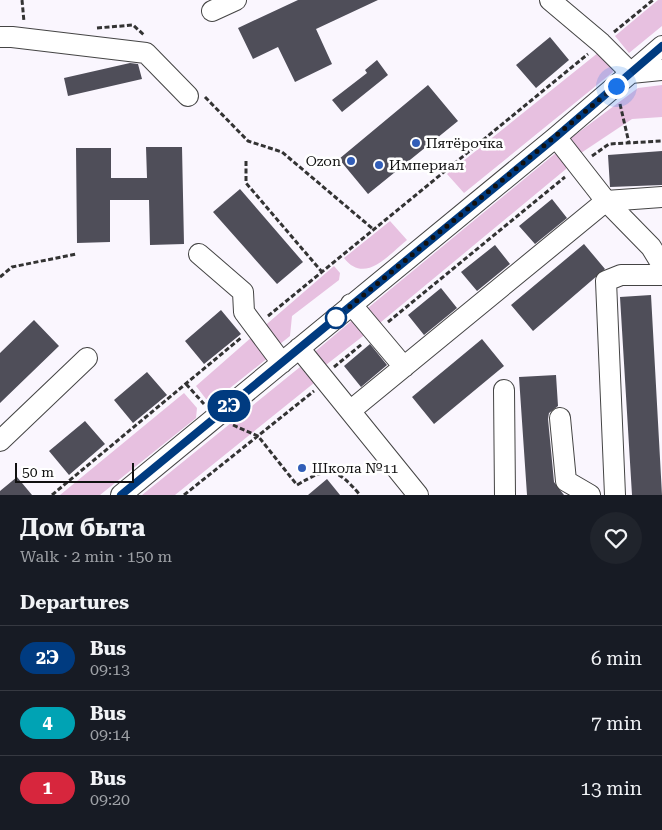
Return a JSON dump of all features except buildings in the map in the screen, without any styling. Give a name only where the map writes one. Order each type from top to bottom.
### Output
[{"type":"street","points":[[212,11],[236,0]]},
{"type":"street","points":[[550,0],[601,43],[631,72],[662,70]]},
{"type":"street","points":[[0,38],[12,37],[146,53],[188,96]]},
{"type":"street","points":[[121,495],[556,137],[662,46]]},
{"type":"street","points":[[556,137],[606,201],[651,247],[662,265]]},
{"type":"street","points":[[350,411],[606,201],[662,197]]},
{"type":"street","points":[[199,254],[244,292],[244,312],[254,328],[282,363]]},
{"type":"street","points":[[615,495],[606,282],[621,274],[662,275]]},
{"type":"street","points":[[351,304],[404,367]]},
{"type":"street","points":[[300,348],[418,495]]},
{"type":"street","points":[[0,441],[87,358]]},
{"type":"street","points":[[504,390],[505,495]]},
{"type":"street","points":[[560,418],[566,481],[590,495]]},
{"type":"path","points":[[52,495],[653,0]]},
{"type":"path","points":[[616,86],[629,143]]},
{"type":"path","points":[[184,495],[258,436],[376,332],[578,166],[608,144],[662,141]]},
{"type":"path","points":[[246,161],[246,183],[322,272]]},
{"type":"path","points":[[0,277],[12,267],[76,254]]},
{"type":"path","points":[[186,384],[216,417],[258,436],[297,486],[316,474],[332,471],[345,477],[360,495]]},
{"type":"shaded area","points":[[658,0],[662,0],[662,26],[629,53],[615,36]]},
{"type":"shaded area","points":[[599,52],[612,65],[613,72],[464,193],[447,174]]},
{"type":"shaded area","points":[[662,85],[662,117],[632,119],[581,153],[571,138],[638,88]]},
{"type":"shaded area","points":[[557,152],[568,162],[566,169],[375,327],[363,312]]},
{"type":"shaded area","points":[[390,221],[407,240],[384,259],[376,265],[360,269],[352,266],[344,258]]},
{"type":"shaded area","points":[[334,266],[340,273],[339,280],[292,316],[290,336],[275,348],[261,329]]},
{"type":"shaded area","points":[[355,318],[367,333],[322,368],[311,355]]},
{"type":"shaded area","points":[[253,336],[269,357],[215,400],[206,399],[196,386]]},
{"type":"shaded area","points":[[300,367],[314,383],[175,495],[142,495]]},
{"type":"shaded area","points":[[184,393],[197,408],[196,418],[100,495],[60,495]]},
{"type":"bus line","name":"2Э","points":[[121,495],[556,137],[662,46]]},
{"type":"place","name":"Пятёрочка","points":[[416,143]]},
{"type":"place","name":"Ozon","points":[[351,161]]},
{"type":"place","name":"Империал","points":[[379,165]]},
{"type":"place","name":"Школа №11","points":[[302,468]]},
{"type":"route","points":[[336,318],[616,86]]}]
